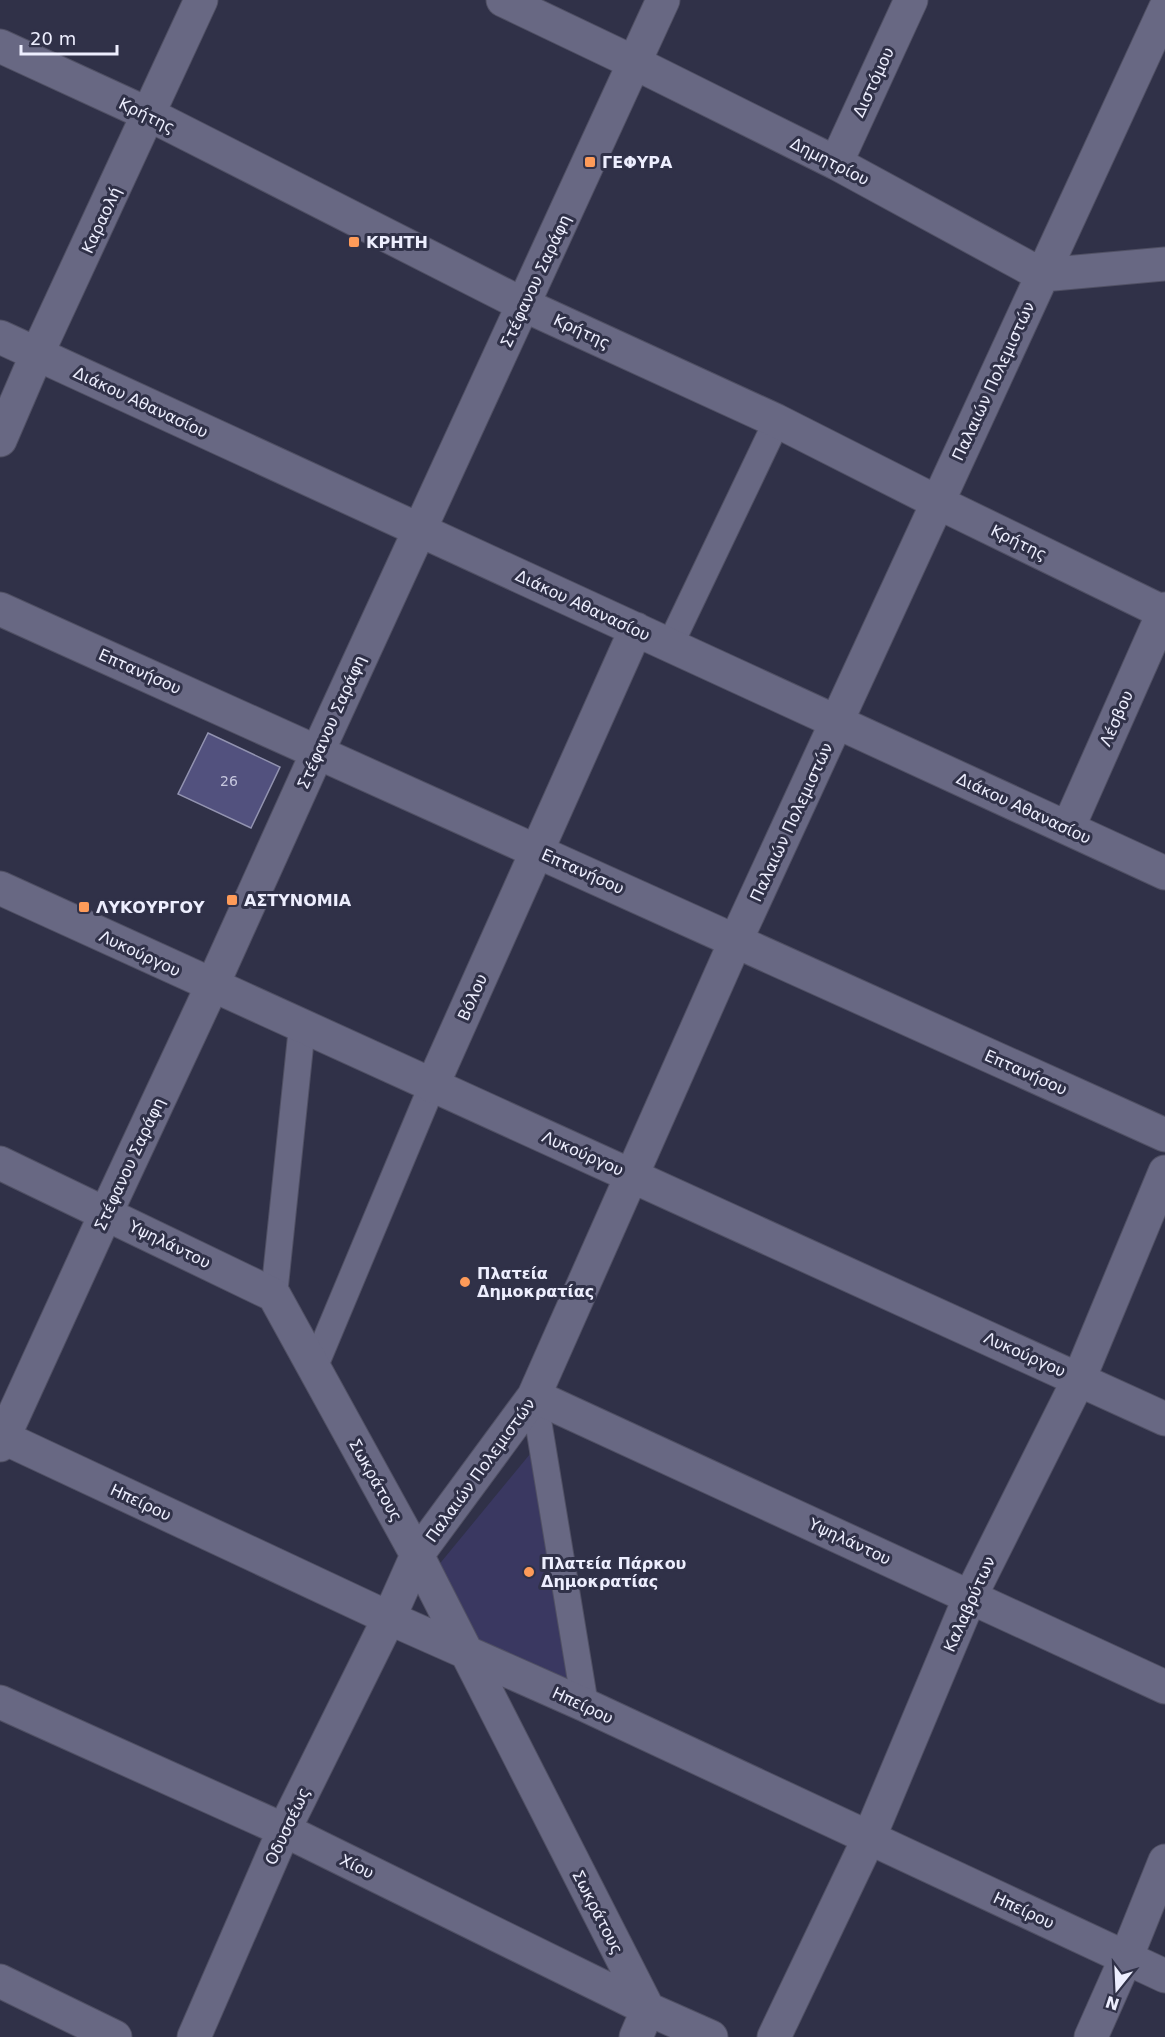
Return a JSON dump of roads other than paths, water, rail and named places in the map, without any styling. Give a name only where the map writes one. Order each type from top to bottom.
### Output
[{"type":"street","name":"Καραολή","points":[[0,440],[37,354],[150,115],[201,0]]},
{"type":"street","name":"Δημητρίου","points":[[503,0],[836,163],[1042,275]]},
{"type":"street","name":"Στέφανου Σαράφη","points":[[1,1440],[212,986],[663,0]]},
{"type":"street","name":"Διστόμου","points":[[836,163],[911,0]]},
{"type":"street","name":"Παλαιών Πολεμιστών","points":[[389,1618],[417,1555],[534,1395],[736,940],[1042,275],[1156,7]]},
{"type":"street","name":"Κρήτης","points":[[0,46],[150,115],[524,305],[777,421],[937,502],[1164,611]]},
{"type":"street","points":[[1042,275],[1165,264]]},
{"type":"street","name":"Διάκου Αθανασίου","points":[[0,337],[1165,873]]},
{"type":"street","points":[[670,645],[777,421]]},
{"type":"street","name":"Επτανήσου","points":[[0,609],[1165,1135]]},
{"type":"street","name":"Λέσβου","points":[[1068,828],[1164,611]]},
{"type":"street","name":"Βόλου","points":[[314,1368],[432,1086],[636,629]]},
{"type":"street","name":"Λυκούργου","points":[[0,888],[1165,1419]]},
{"type":"street","points":[[274,1295],[302,1027]]},
{"type":"street","name":"Υψηλάντου","points":[[0,1163],[274,1295]]},
{"type":"street","name":"Καλαβρύτων","points":[[774,2037],[869,1838],[970,1597],[1079,1379],[1165,1172]]},
{"type":"street","name":"Σωκράτους","points":[[274,1295],[417,1555],[642,2023]]},
{"type":"street","points":[[534,1395],[585,1705]]},
{"type":"street","name":"Υψηλάντου","points":[[534,1395],[1165,1687]]},
{"type":"street","name":"Ηπείρου","points":[[1,1440],[585,1705],[1165,1976]]},
{"type":"street","name":"Οδυσσέως","points":[[194,2037],[284,1830],[389,1618]]},
{"type":"street","name":"Χίου","points":[[0,1702],[284,1830],[642,2023],[711,2037]]},
{"type":"street","points":[[1091,2037],[1165,1861]]},
{"type":"street","points":[[0,1981],[114,2037]]},
{"type":"place","name":"ΓΕΦΥΡΑ","points":[[590,162]]},
{"type":"place","name":"ΚΡΗΤΗ","points":[[354,242]]},
{"type":"place","name":"ΑΣΤΥΝΟΜΙΑ","points":[[232,900]]},
{"type":"place","name":"ΛΥΚΟΥΡΓΟΥ","points":[[84,907]]},
{"type":"place","name":"Πλατεία Δημοκρατίας","points":[[465,1282]]},
{"type":"place","name":"Πλατεία Πάρκου Δημοκρατίας","points":[[529,1572]]}]
